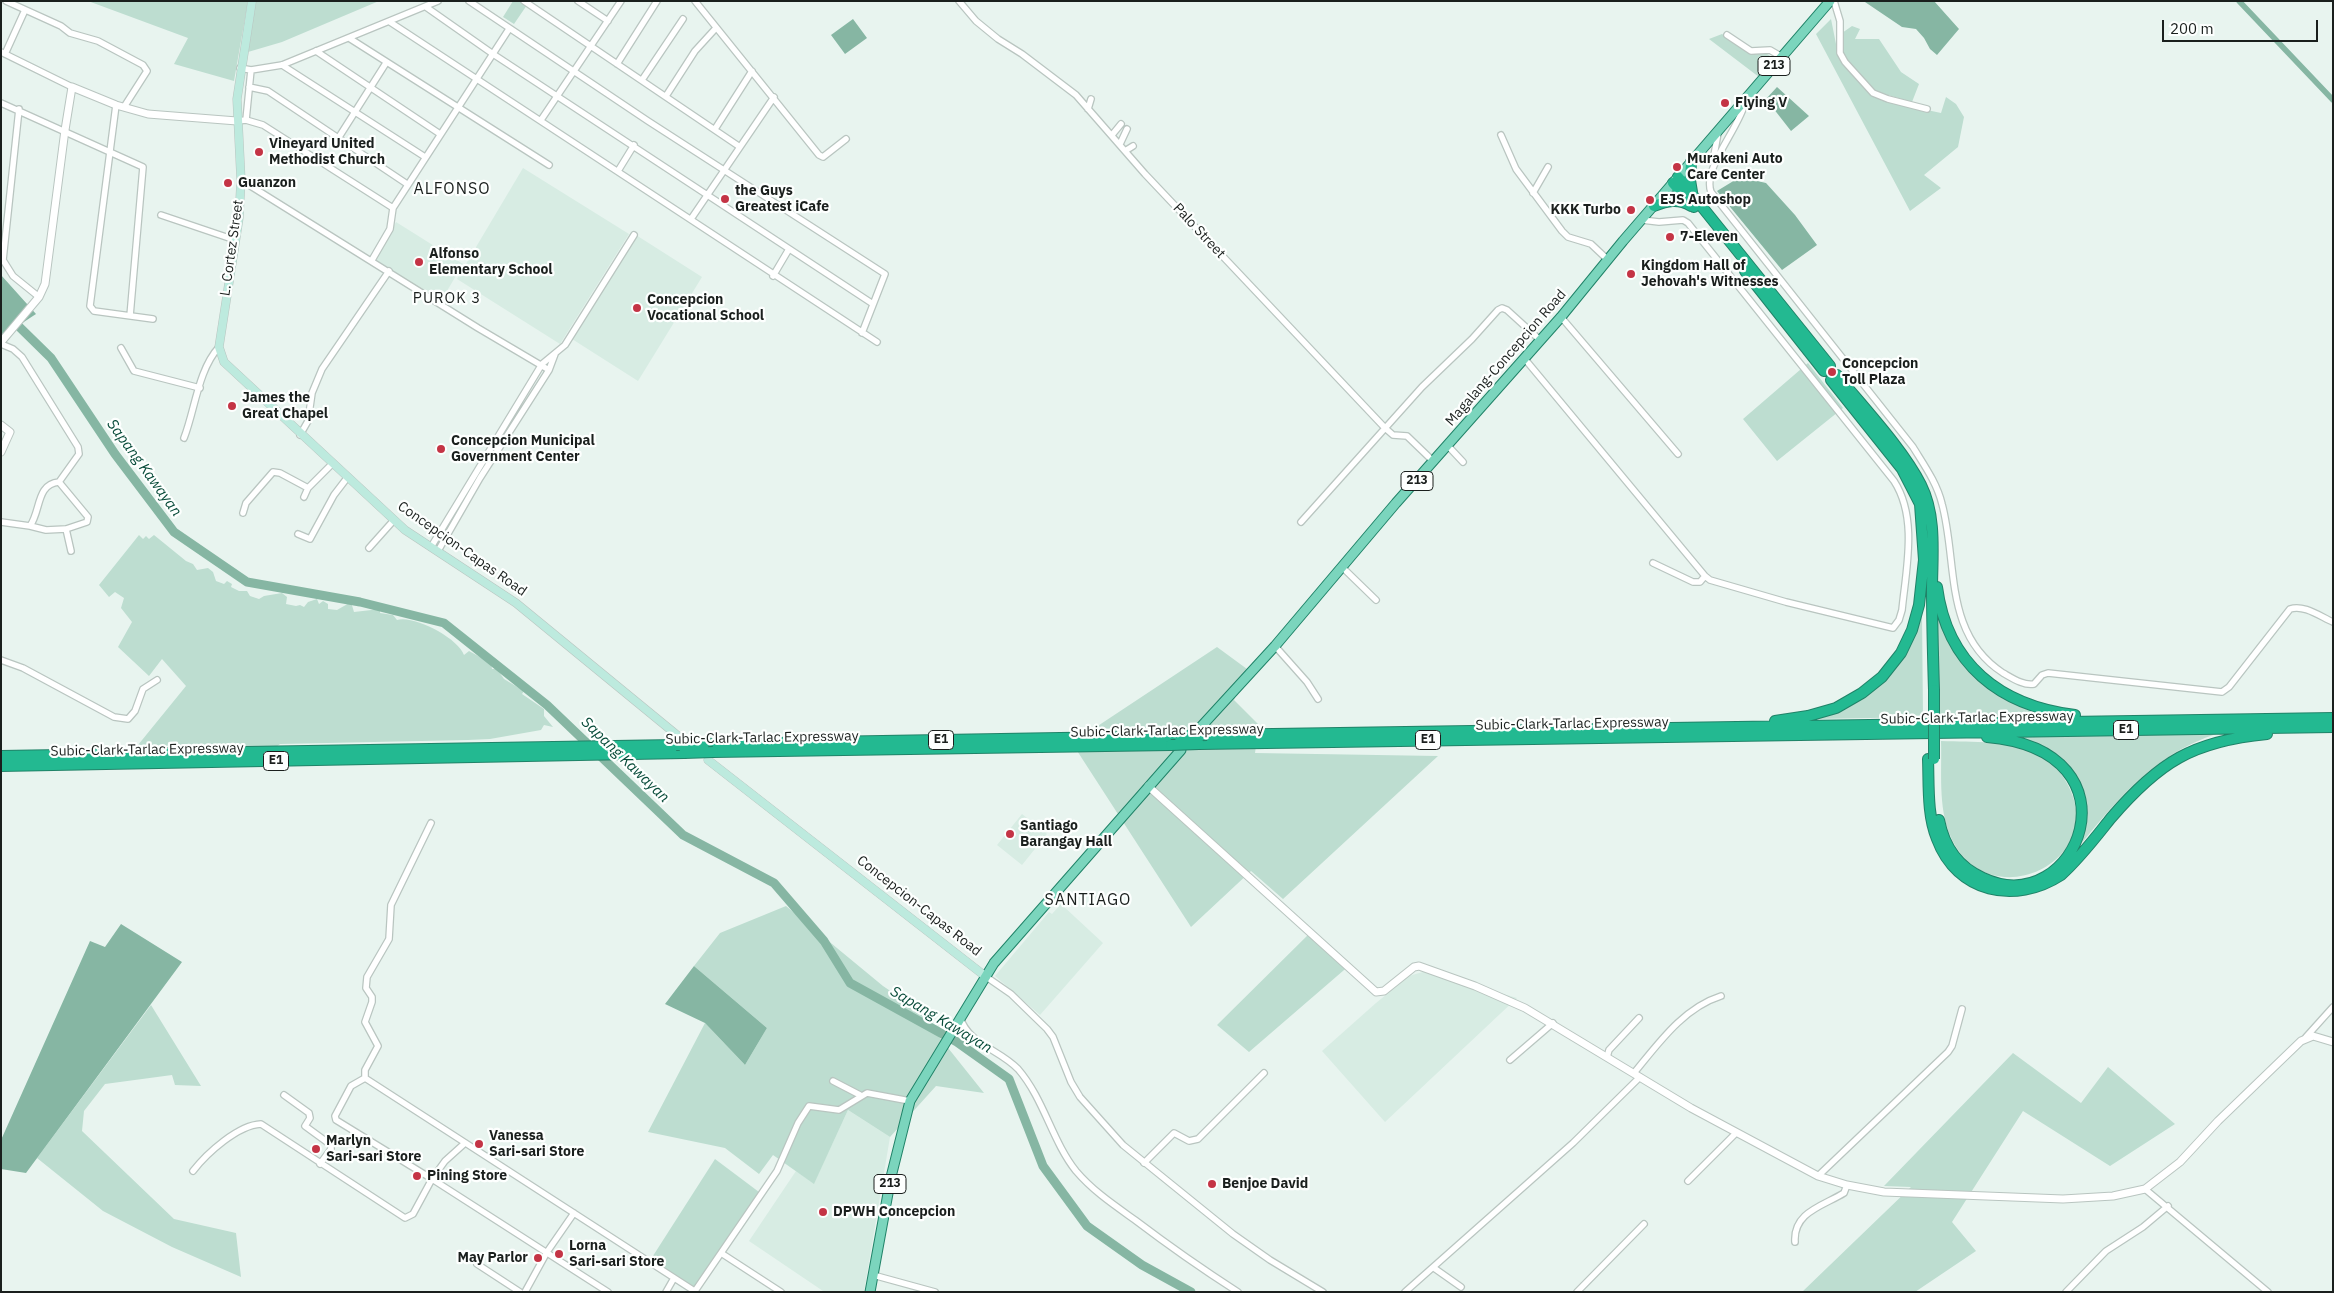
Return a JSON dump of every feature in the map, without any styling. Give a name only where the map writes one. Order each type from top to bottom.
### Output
[{"type":"highway","points":[[1691,162],[1690,186],[1697,206]]},
{"type":"highway","points":[[1676,180],[1827,369]]},
{"type":"highway","points":[[1654,206],[1679,201],[1697,206]]},
{"type":"highway","points":[[1834,377],[1902,469],[1914,490],[1920,504],[1928,558],[1946,625],[1964,656],[1984,680],[2010,698],[2042,710],[2078,716],[2110,716],[2122,720]]},
{"type":"highway","points":[[1928,558],[1932,817],[1936,838],[1942,853],[1953,867],[1978,885],[2008,892],[2023,891],[2051,882],[2061,875],[2134,792],[2174,760],[2201,746],[2227,738],[2305,728]]},
{"type":"highway","points":[[1742,727],[1808,716],[1836,708],[1862,693],[1882,676],[1901,653],[1912,630],[1928,558]]},
{"type":"highway","name":"Subic-Clark-Tarlac Expressway","points":[[1,756],[546,746],[643,746],[680,742],[704,744],[1179,736],[1203,732],[1742,727],[2333,718]]},
{"type":"highway","name":"Subic-Clark-Tarlac Expressway","points":[[1,766],[684,753],[711,756],[1199,744],[2333,727]]},
{"type":"highway","points":[[1931,759],[1940,828],[1949,849],[1970,872],[1999,883],[2028,883],[2054,871],[2071,853],[2081,823],[2081,805],[2076,786],[2066,770],[2053,757],[2040,749],[2020,742],[1946,732]]},
{"type":"main road","name":"L. Cortez Street","points":[[219,346],[235,240],[241,180],[237,99],[240,68],[252,1]]},
{"type":"main road","name":"Magalang-Concepcion Road","points":[[1203,732],[1342,567],[1561,317],[1830,1]]},
{"type":"main road","name":"Concepcion-Capas Road","points":[[219,346],[224,362],[230,368],[300,435],[394,520],[516,602],[680,742]]},
{"type":"main road","name":"213","points":[[985,976],[1181,750]]},
{"type":"main road","name":"Concepcion-Capas Road","points":[[711,756],[985,976],[910,1101],[891,1177],[870,1292]]},
{"type":"street","points":[[6,1],[61,26],[70,33],[98,41],[143,66],[147,71],[124,107]]},
{"type":"street","points":[[240,68],[251,70],[282,65],[438,1]]},
{"type":"street","points":[[469,1],[885,274],[862,333]]},
{"type":"street","points":[[524,1],[740,147]]},
{"type":"street","points":[[578,1],[608,22]]},
{"type":"street","points":[[541,120],[592,47],[621,1]]},
{"type":"street","points":[[617,64],[657,1]]},
{"type":"street","points":[[695,1],[821,157],[846,139]]},
{"type":"street","name":"Palo Street","points":[[959,1],[976,21],[998,39],[1022,54],[1076,95],[1385,428],[1398,436],[1407,436],[1434,462]]},
{"type":"street","points":[[1834,1],[1840,21],[1840,53],[1845,62],[1873,93],[1888,99],[1927,108]]},
{"type":"street","points":[[426,7],[493,54],[874,304]]},
{"type":"street","points":[[25,10],[3,53],[72,87],[116,105],[148,114],[237,121],[246,120],[263,125],[392,208]]},
{"type":"street","points":[[642,80],[683,18]]},
{"type":"street","points":[[390,22],[475,80],[541,120],[618,171],[773,276],[877,342]]},
{"type":"street","points":[[666,96],[695,51],[716,28]]},
{"type":"street","points":[[372,260],[390,229],[392,208],[509,29]]},
{"type":"street","points":[[1727,35],[1751,51],[1770,50],[1782,57]]},
{"type":"street","points":[[349,38],[549,165]]},
{"type":"street","points":[[316,51],[440,134]]},
{"type":"street","points":[[339,137],[386,63]]},
{"type":"street","points":[[282,65],[425,157]]},
{"type":"street","points":[[246,120],[251,70]]},
{"type":"street","points":[[715,129],[752,70]]},
{"type":"street","points":[[30,526],[35,520],[42,492],[47,486],[59,482],[76,460],[79,454],[78,447],[22,357],[2,342],[34,304],[45,284],[64,130],[72,87]]},
{"type":"street","points":[[249,87],[268,91],[408,184]]},
{"type":"street","points":[[691,220],[774,97]]},
{"type":"street","points":[[1712,166],[1741,117],[1746,98]]},
{"type":"street","points":[[1088,109],[1092,99]]},
{"type":"street","points":[[1,102],[109,152],[141,164],[144,170],[130,316]]},
{"type":"street","points":[[116,105],[90,306],[94,311],[153,319]]},
{"type":"street","points":[[19,109],[3,260],[13,276],[39,297]]},
{"type":"street","points":[[1112,136],[1121,124]]},
{"type":"street","points":[[1120,144],[1127,129]]},
{"type":"street","points":[[1719,130],[1710,188],[1716,200],[1913,447],[1933,480],[1943,507],[1949,536],[1953,586],[1961,621],[1979,652],[1999,670],[2027,685],[2034,684],[2042,675],[2048,672],[2222,692],[2290,609],[2297,607],[2304,609],[2333,622]]},
{"type":"street","points":[[1501,135],[1516,170],[1533,193],[1542,201],[1568,237],[1591,244],[1608,260]]},
{"type":"street","points":[[618,171],[634,145]]},
{"type":"street","points":[[1125,150],[1133,146]]},
{"type":"street","points":[[1533,193],[1548,167]]},
{"type":"street","points":[[241,180],[372,260],[478,328],[542,364],[549,370]]},
{"type":"street","points":[[161,215],[235,240]]},
{"type":"street","points":[[1524,358],[1710,580],[1786,602],[1893,628],[1899,620],[1903,598],[1908,534],[1906,511],[1900,491],[1894,481],[1688,223],[1684,220],[1660,222],[1642,220]]},
{"type":"street","points":[[435,549],[542,364],[556,352],[574,331],[634,235]]},
{"type":"street","points":[[773,276],[789,249]]},
{"type":"street","points":[[300,435],[308,421],[312,393],[322,369],[388,271]]},
{"type":"street","points":[[1301,522],[1346,474],[1352,462],[1500,308],[1507,310],[1540,340]]},
{"type":"street","points":[[1561,317],[1678,454]]},
{"type":"street","points":[[184,438],[213,353],[219,346]]},
{"type":"street","points":[[121,348],[134,371],[200,388]]},
{"type":"street","points":[[435,549],[549,370],[556,352]]},
{"type":"street","points":[[1,425],[10,432],[1,452]]},
{"type":"street","points":[[1448,446],[1463,462]]},
{"type":"street","points":[[304,497],[308,488],[332,464]]},
{"type":"street","points":[[243,513],[246,504],[273,472],[308,488]]},
{"type":"street","points":[[298,534],[310,540],[334,495],[347,478]]},
{"type":"street","points":[[1,522],[46,530],[66,529],[87,522],[88,517],[59,482]]},
{"type":"street","points":[[369,548],[394,520]]},
{"type":"street","points":[[66,529],[71,550]]},
{"type":"street","points":[[1653,563],[1693,582],[1700,582],[1705,576]]},
{"type":"street","points":[[1342,567],[1376,600]]},
{"type":"street","points":[[1275,646],[1307,682],[1318,700]]},
{"type":"street","points":[[1,660],[23,668],[114,718],[128,718],[135,711],[143,689],[157,680]]},
{"type":"street","points":[[1148,786],[1370,989],[1376,992],[1384,990],[1414,967],[1422,966],[1510,1000],[1736,1134],[1818,1176],[1847,1185],[1884,1192],[2063,1199],[2113,1196],[2145,1189],[2180,1162],[2218,1121],[2306,1037],[2333,1007]]},
{"type":"street","points":[[365,1078],[365,1070],[378,1046],[365,1022],[372,1002],[372,997],[366,988],[367,977],[389,939],[391,905],[431,823]]},
{"type":"street","points":[[985,976],[1011,994],[1047,1029],[1058,1047],[1071,1082],[1084,1103],[1117,1140],[1252,1248],[1323,1292]]},
{"type":"street","points":[[1405,1292],[1573,1143],[1637,1075],[1690,1012],[1702,1003],[1721,996]]},
{"type":"street","points":[[1818,1176],[1948,1052],[1952,1046],[1962,1009]]},
{"type":"street","points":[[1607,1057],[1609,1050],[1639,1018]]},
{"type":"street","points":[[959,1020],[967,1033],[1001,1054],[1017,1069],[1032,1090],[1069,1162],[1096,1191],[1177,1252],[1238,1292]]},
{"type":"street","points":[[1510,1060],[1553,1024]]},
{"type":"street","points":[[2306,1037],[2318,1036],[2333,1042]]},
{"type":"street","points":[[1144,1163],[1174,1134],[1189,1141],[1198,1139],[1264,1073]]},
{"type":"street","points":[[365,1078],[696,1292],[776,1171],[806,1109],[812,1105],[839,1110],[860,1096],[874,1093],[910,1101]]},
{"type":"street","points":[[365,1078],[350,1086],[342,1099],[336,1120],[608,1292]]},
{"type":"street","points":[[833,1081],[860,1096]]},
{"type":"street","points":[[284,1095],[309,1113],[310,1118],[305,1126],[330,1145],[331,1149],[320,1164]]},
{"type":"street","points":[[193,1171],[203,1159],[241,1129],[250,1124],[261,1124],[406,1218],[413,1214],[432,1179],[445,1161],[465,1143]]},
{"type":"street","points":[[1688,1181],[1736,1134]]},
{"type":"street","points":[[1795,1242],[1794,1232],[1800,1220],[1812,1210],[1844,1193],[1847,1185]]},
{"type":"street","points":[[2145,1189],[2168,1206],[2268,1292]]},
{"type":"street","points":[[2066,1292],[2106,1251],[2143,1227],[2168,1206]]},
{"type":"street","points":[[525,1292],[547,1252],[574,1213]]},
{"type":"street","points":[[1577,1292],[1644,1224]]},
{"type":"street","points":[[721,1253],[771,1289],[781,1292]]},
{"type":"street","points":[[477,1264],[520,1292]]},
{"type":"street","points":[[1434,1268],[1461,1287]]},
{"type":"street","points":[[873,1275],[935,1292]]},
{"type":"street","points":[[666,1292],[674,1278]]},
{"type":"shaded area","points":[[88,1],[248,1],[234,81],[174,64],[188,38]]},
{"type":"shaded area","points":[[256,1],[379,1],[282,42],[248,52]]},
{"type":"shaded area","points":[[513,1],[521,1],[527,5],[514,24],[503,17]]},
{"type":"shaded area","points":[[1934,1],[1959,29],[1937,55],[1930,49],[1916,29],[1902,27],[1865,2]]},
{"type":"shaded area","points":[[853,19],[867,38],[845,54],[831,35]]},
{"type":"shaded area","points":[[1831,19],[1838,54],[1856,79],[1881,100],[1941,113],[1946,97],[1956,104],[1964,117],[1958,147],[1924,175],[1941,188],[1910,211],[1816,34]]},
{"type":"shaded area","points":[[1852,26],[1860,29],[1855,39],[1879,39],[1901,72],[1919,84],[1912,102],[1877,92],[1845,59],[1842,51],[1842,33]]},
{"type":"shaded area","points":[[1722,34],[1750,54],[1767,54],[1775,59],[1759,77],[1709,39]]},
{"type":"shaded area","points":[[1777,87],[1809,116],[1791,131],[1766,99]]},
{"type":"shaded area","points":[[523,168],[629,234],[560,344],[457,279]]},
{"type":"shaded area","points":[[1740,177],[1766,183],[1795,215],[1817,245],[1782,270],[1717,191]]},
{"type":"shaded area","name":"Alfonso Elementary School","points":[[396,222],[463,264],[441,301],[374,259]]},
{"type":"shaded area","name":"Concepcion Vocational School","points":[[636,235],[702,277],[638,381],[572,339]]},
{"type":"shaded area","points":[[1,275],[36,314],[1,337]]},
{"type":"shaded area","points":[[1808,363],[1843,408],[1777,461],[1743,419]]},
{"type":"shaded area","points":[[139,535],[143,539],[146,536],[149,539],[154,535],[186,561],[193,564],[197,570],[208,568],[213,572],[216,581],[224,584],[227,581],[232,584],[231,587],[239,591],[247,591],[250,596],[259,599],[264,596],[282,593],[287,597],[286,604],[304,607],[308,602],[317,599],[319,604],[323,601],[328,604],[328,609],[337,610],[351,602],[354,612],[380,609],[380,613],[393,615],[397,620],[414,621],[435,629],[460,648],[464,655],[469,651],[491,663],[492,669],[497,669],[504,679],[524,691],[522,694],[544,709],[544,716],[553,727],[544,725],[541,730],[490,739],[468,740],[280,744],[275,748],[138,745],[186,686],[162,659],[149,676],[118,647],[132,622],[121,608],[124,598],[115,592],[109,597],[99,585]]},
{"type":"shaded area","points":[[1939,613],[1976,677],[1984,685],[2010,701],[2047,715],[2046,717],[1939,717],[1936,614]]},
{"type":"shaded area","points":[[1922,614],[1923,717],[1817,719],[1877,686]]},
{"type":"shaded area","points":[[1217,647],[1247,669],[1234,700],[1259,725],[1255,753],[1438,756],[1283,899],[1251,871],[1191,927],[1072,743]]},
{"type":"shaded area","points":[[2216,734],[2174,753],[2139,780],[2107,812],[2078,848],[2084,820],[2084,806],[2078,780],[2061,759],[2045,748],[2018,737]]},
{"type":"shaded area","points":[[1941,741],[2003,744],[2027,750],[2038,755],[2056,768],[2069,787],[2076,815],[2071,839],[2057,858],[2037,871],[2013,877],[1989,874],[1967,860],[1950,835],[1946,824],[1941,789]]},
{"type":"shaded area","points":[[1022,814],[1047,834],[1022,865],[997,845]]},
{"type":"shaded area","points":[[1061,904],[1103,943],[1040,1015],[995,976],[1049,912],[1052,914]]},
{"type":"shaded area","points":[[786,906],[883,986],[917,1009],[984,1093],[936,1086],[890,1137],[848,1110],[814,1184],[773,1155],[759,1174],[725,1148],[648,1132],[705,1023],[745,1065],[767,1028],[694,966],[720,933]]},
{"type":"shaded area","points":[[121,924],[182,962],[26,1173],[1,1169],[1,1140],[90,941],[105,947]]},
{"type":"shaded area","points":[[1313,930],[1351,964],[1249,1052],[1217,1025]]},
{"type":"shaded area","points":[[694,966],[767,1028],[745,1065],[705,1023],[665,1004]]},
{"type":"shaded area","points":[[1426,971],[1517,998],[1385,1122],[1322,1051],[1409,976]]},
{"type":"shaded area","points":[[151,1005],[201,1086],[175,1085],[172,1075],[105,1084],[84,1111],[82,1131],[174,1219],[236,1233],[241,1277],[172,1247],[103,1211],[37,1158]]},
{"type":"shaded area","points":[[2013,1053],[2081,1103],[2108,1067],[2175,1124],[2110,1166],[2023,1111],[1952,1222],[1976,1251],[1915,1292],[1802,1292],[1911,1187],[1884,1186]]},
{"type":"shaded area","name":"DPWH Concepcion","points":[[848,1110],[890,1137],[864,1292],[830,1292],[823,1291],[749,1241],[796,1171],[814,1183]]},
{"type":"shaded area","points":[[715,1159],[759,1192],[695,1288],[651,1259]]},
{"type":"waterway","points":[[2239,1],[2333,100]]},
{"type":"waterway","name":"Sapang Kawayan","points":[[1,309],[51,358],[115,454],[174,532],[247,582],[360,602],[444,623],[547,705],[683,835],[774,883],[824,941],[850,983],[957,1042],[1009,1079],[1043,1166],[1087,1226],[1142,1265],[1191,1292]]},
{"type":"place","name":"Flying V","points":[[1725,103]]},
{"type":"place","name":"Vineyard United Methodist Church","points":[[259,152]]},
{"type":"place","name":"Murakeni Auto Care Center","points":[[1677,167]]},
{"type":"place","name":"Guanzon","points":[[228,183]]},
{"type":"place","name":"the Guys Greatest iCafe","points":[[725,199]]},
{"type":"place","name":"EJS Autoshop","points":[[1650,200]]},
{"type":"place","name":"KKK Turbo","points":[[1631,210]]},
{"type":"place","name":"7-Eleven","points":[[1670,237]]},
{"type":"place","name":"Alfonso Elementary School","points":[[419,262]]},
{"type":"place","name":"Kingdom Hall of Jehovah's Witnesses","points":[[1631,274]]},
{"type":"place","name":"Concepcion Vocational School","points":[[637,308]]},
{"type":"place","name":"Concepcion Toll Plaza","points":[[1832,372]]},
{"type":"place","name":"James the Great Chapel","points":[[232,406]]},
{"type":"place","name":"Concepcion Municipal Government Center","points":[[441,449]]},
{"type":"place","name":"Santiago Barangay Hall","points":[[1010,834]]},
{"type":"place","name":"Vanessa Sari-sari Store","points":[[479,1144]]},
{"type":"place","name":"Marlyn Sari-sari Store","points":[[316,1149]]},
{"type":"place","name":"Pining Store","points":[[417,1176]]},
{"type":"place","name":"Benjoe David","points":[[1212,1184]]},
{"type":"place","name":"DPWH Concepcion","points":[[823,1212]]},
{"type":"place","name":"Lorna Sari-sari Store","points":[[559,1254]]},
{"type":"place","name":"May Parlor","points":[[538,1258]]},
{"type":"district","name":"ALFONSO","points":[[452,189]]},
{"type":"district","name":"PUROK 3","points":[[447,299]]},
{"type":"district","name":"SANTIAGO","points":[[1088,900]]}]
